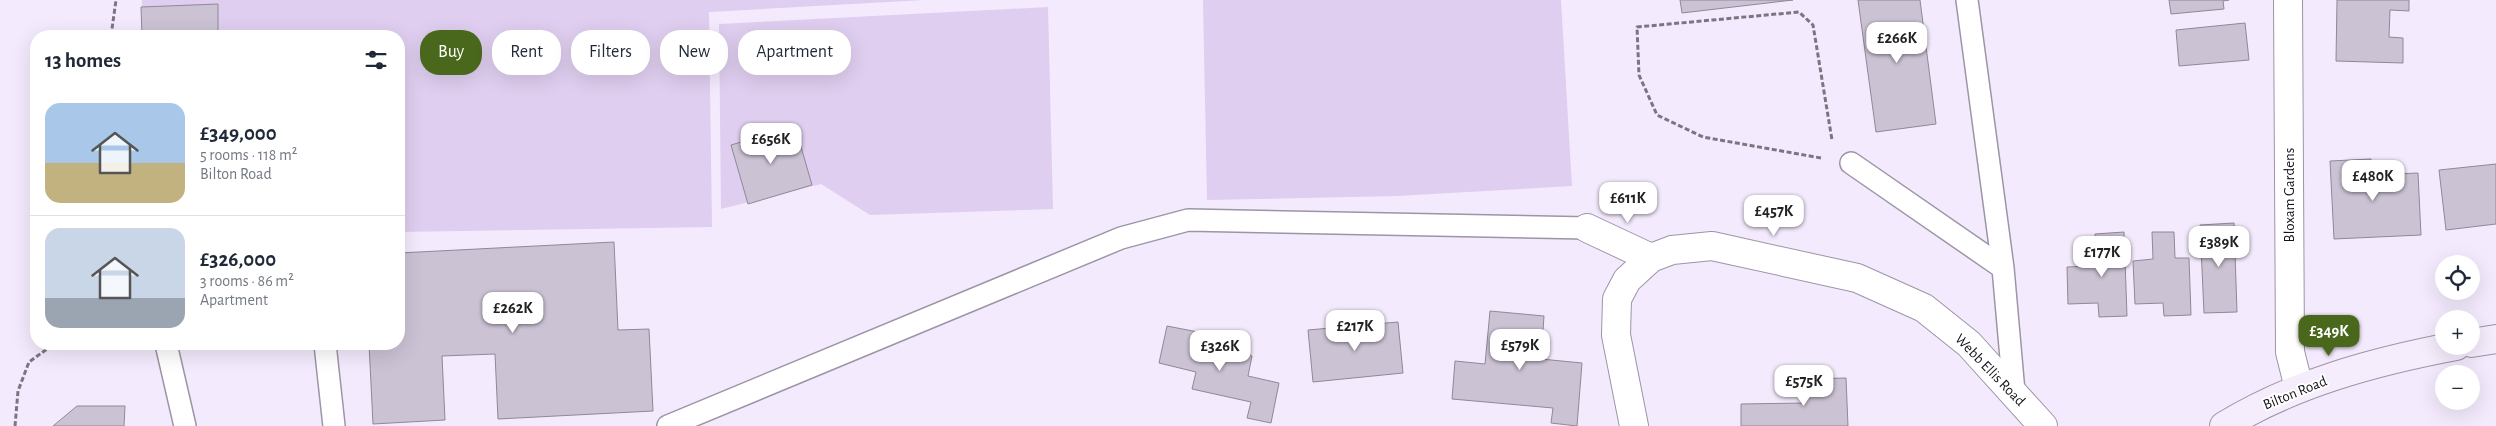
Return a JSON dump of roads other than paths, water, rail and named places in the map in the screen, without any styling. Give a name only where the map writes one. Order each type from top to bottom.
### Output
[{"type":"main road","points":[[2480,342],[2496,339]]},
{"type":"main road","name":"Bilton Road","points":[[2224,426],[2299,388],[2415,354],[2435,350]]},
{"type":"street","name":"Bloxam Gardens","points":[[2288,0],[2290,352],[2299,388]]},
{"type":"street","points":[[1587,228],[1651,258]]},
{"type":"street","name":"Webb Ellis Road","points":[[1634,426],[1616,336],[1617,299],[1627,280],[1651,258],[1672,250],[1712,246],[1858,278],[1924,308],[1969,344],[2043,426]]},
{"type":"lane","points":[[1967,0],[2003,268],[2014,392]]},
{"type":"lane","points":[[1843,162],[2003,268]]},
{"type":"lane","points":[[668,426],[1121,238],[1188,220],[1587,228]]},
{"type":"lane","points":[[167,350],[185,426]]},
{"type":"lane","points":[[327,350],[334,426]]}]
